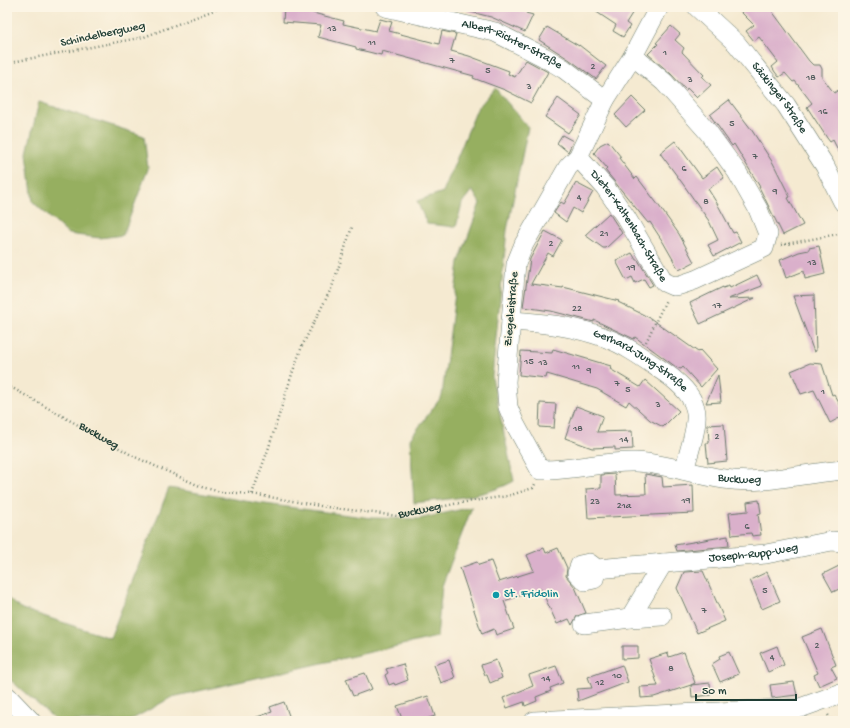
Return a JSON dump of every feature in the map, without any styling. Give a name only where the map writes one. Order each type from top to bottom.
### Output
[{"type":"street","name":"Albert-Richter-Straße","points":[[385,7],[495,32],[564,69],[605,100]]},
{"type":"street","points":[[578,157],[605,100],[633,56],[659,7]]},
{"type":"street","name":"Säckinger Straße","points":[[697,7],[736,43],[786,105],[825,166],[843,202]]},
{"type":"street","points":[[633,56],[664,82],[708,132],[736,172],[758,209],[768,234],[764,248]]},
{"type":"street","name":"Dieter-Kaltenbach-Straße","points":[[578,157],[605,187],[627,219],[664,282],[673,286],[680,286],[764,248]]},
{"type":"street","name":"Ziegeleistraße","points":[[540,470],[515,424],[508,407],[506,382],[516,264],[524,244],[568,167],[578,157]]},
{"type":"street","name":"Gerhard-Jung-Straße","points":[[511,321],[559,325],[606,338],[640,356],[667,374],[681,386],[696,408],[696,424],[684,470]]},
{"type":"street","name":"Buckweg","points":[[540,470],[560,471],[614,462],[654,463],[726,480],[771,479],[843,470]]},
{"type":"street","name":"Joseph-Rupp-Weg","points":[[597,570],[766,554],[832,541],[843,542]]},
{"type":"street","points":[[630,618],[664,563]]},
{"type":"street","points":[[584,624],[630,618],[662,616]]},
{"type":"street","points":[[534,721],[800,708],[839,694],[843,695]]},
{"type":"street","points":[[7,696],[31,721]]},
{"type":"path","name":"Schindelbergweg","points":[[7,63],[144,37],[222,7]]},
{"type":"path","points":[[252,494],[302,346],[332,286],[352,227]]},
{"type":"path","points":[[764,248],[843,233]]},
{"type":"path","points":[[640,356],[673,286]]},
{"type":"path","name":"Buckweg","points":[[7,385],[135,457],[189,481],[220,492],[252,494],[326,507],[398,516],[459,503],[508,496],[533,488],[540,470]]},
{"type":"green space","points":[[495,88],[528,127],[507,230],[492,377],[514,481],[491,491],[478,494],[414,503],[410,439],[442,396],[459,262],[480,203],[472,190],[462,203],[456,227],[427,224],[417,201],[443,192],[477,109]]},
{"type":"green space","points":[[39,102],[144,136],[148,169],[123,235],[100,238],[68,234],[33,202],[27,153]]},
{"type":"green space","points":[[169,488],[257,503],[371,518],[419,519],[472,507],[442,586],[437,637],[172,697],[129,721],[57,721],[7,677],[7,598],[22,609],[110,638]]},
{"type":"building","points":[[284,7],[317,7],[313,13],[344,21],[343,24],[376,31],[380,19],[392,22],[389,31],[439,44],[442,31],[456,34],[451,51],[509,71],[508,74],[515,77],[526,60],[548,72],[531,103],[505,90],[473,78],[474,76],[382,51],[381,55],[356,49],[356,47],[318,37],[321,25],[283,22]]},
{"type":"building","points":[[467,7],[528,7],[526,13],[533,15],[525,32],[491,17],[467,11]]},
{"type":"building","points":[[589,7],[636,7],[626,23],[630,26],[623,37],[613,31],[616,25]]},
{"type":"building","points":[[736,7],[769,7],[809,61],[813,65],[820,65],[822,69],[822,77],[834,93],[843,87],[843,160],[833,140],[830,142],[807,107],[812,103],[795,81],[793,82],[785,73],[779,77],[775,72],[772,67],[778,62],[759,37],[754,41],[746,31],[754,25]]},
{"type":"building","points":[[671,26],[680,34],[675,40],[684,48],[682,52],[704,75],[702,77],[711,85],[697,98],[687,88],[686,90],[671,74],[648,54],[658,44],[656,43]]},
{"type":"building","points":[[547,27],[579,45],[606,66],[596,79],[539,40]]},
{"type":"building","points":[[632,97],[645,110],[626,127],[615,115]]},
{"type":"building","points":[[558,98],[581,115],[568,133],[545,117]]},
{"type":"building","points":[[729,100],[751,129],[773,163],[790,197],[788,198],[803,225],[783,235],[760,187],[734,144],[732,146],[710,115]]},
{"type":"building","points":[[562,135],[573,141],[568,152],[557,143]]},
{"type":"building","points":[[608,141],[621,157],[619,158],[635,179],[637,177],[679,234],[694,262],[679,270],[650,222],[648,223],[605,170],[607,168],[594,153],[600,145]]},
{"type":"building","points":[[675,141],[702,178],[717,167],[724,178],[708,189],[733,233],[736,232],[741,242],[714,256],[708,245],[718,240],[709,221],[660,153]]},
{"type":"building","points":[[576,183],[593,192],[581,213],[573,208],[566,222],[554,213],[561,202],[564,204]]},
{"type":"building","points":[[609,213],[622,233],[606,248],[603,248],[585,235]]},
{"type":"building","points":[[545,231],[562,240],[553,256],[548,253],[531,284],[563,287],[619,301],[618,302],[650,318],[698,352],[700,350],[717,369],[701,387],[683,367],[681,369],[676,367],[635,337],[634,339],[594,320],[594,322],[551,311],[523,307],[530,259]]},
{"type":"building","points":[[819,246],[825,274],[805,279],[804,271],[786,278],[780,260],[799,252],[809,250],[809,248]]},
{"type":"building","points":[[632,253],[653,285],[649,287],[644,279],[635,283],[632,277],[626,280],[616,261]]},
{"type":"building","points":[[757,275],[762,286],[728,299],[755,298],[700,324],[690,303],[723,287],[729,286],[730,288]]},
{"type":"building","points":[[814,295],[816,351],[814,352],[793,296]]},
{"type":"building","points":[[553,349],[611,366],[610,369],[640,387],[645,380],[679,411],[663,427],[650,420],[629,401],[626,406],[597,389],[547,374],[546,378],[519,375],[521,351],[552,353]]},
{"type":"building","points":[[810,363],[822,364],[832,395],[834,394],[843,410],[843,416],[830,423],[814,390],[801,394],[791,371]]},
{"type":"building","points":[[718,375],[721,402],[706,403]]},
{"type":"building","points":[[540,403],[556,404],[554,428],[539,427]]},
{"type":"building","points":[[576,406],[603,416],[597,432],[632,431],[633,449],[615,450],[615,447],[592,448],[565,438]]},
{"type":"building","points":[[724,424],[727,461],[708,463],[706,443],[709,443],[708,425]]},
{"type":"building","points":[[615,474],[616,495],[646,494],[645,474],[662,477],[663,487],[693,485],[694,513],[588,518],[586,489],[601,488],[601,475]]},
{"type":"building","points":[[759,500],[761,513],[758,514],[761,535],[752,536],[751,533],[732,535],[729,513],[748,511],[747,502]]},
{"type":"building","points":[[728,536],[729,546],[677,551],[675,545]]},
{"type":"building","name":"St. Fridolin","points":[[544,548],[546,553],[558,548],[567,568],[566,576],[575,587],[586,613],[577,616],[572,625],[569,619],[557,624],[541,589],[504,601],[514,629],[496,635],[494,629],[482,634],[460,568],[477,562],[479,565],[491,561],[499,582],[534,571],[527,555]]},
{"type":"building","points":[[843,564],[843,587],[833,592],[823,574]]},
{"type":"building","points":[[703,571],[725,621],[697,633],[677,588],[684,572]]},
{"type":"building","points":[[767,572],[780,601],[762,609],[750,580]]},
{"type":"building","points":[[822,629],[836,665],[831,667],[837,678],[819,686],[814,675],[818,673],[802,637]]},
{"type":"building","points":[[622,646],[638,646],[638,658],[622,659]]},
{"type":"building","points":[[777,646],[784,665],[768,672],[760,653]]},
{"type":"building","points":[[684,652],[695,683],[654,697],[641,698],[640,687],[658,686],[649,659],[668,653],[669,657]]},
{"type":"building","points":[[729,652],[739,674],[720,682],[712,664],[720,659],[719,656]]},
{"type":"building","points":[[449,660],[455,678],[441,683],[434,665]]},
{"type":"building","points":[[496,660],[502,678],[490,683],[481,665]]},
{"type":"building","points":[[403,664],[408,680],[395,685],[394,683],[389,685],[385,675],[388,673],[386,669]]},
{"type":"building","points":[[622,665],[628,682],[578,701],[577,689],[592,688],[588,677]]},
{"type":"building","points":[[556,666],[563,683],[550,688],[551,691],[536,697],[537,701],[525,706],[524,702],[507,708],[503,698],[533,686],[529,675]]},
{"type":"building","points":[[365,673],[372,689],[353,696],[346,679]]},
{"type":"building","points":[[794,682],[797,695],[772,698],[770,685]]},
{"type":"building","points":[[710,683],[711,695],[692,697],[691,685]]},
{"type":"building","points":[[428,696],[435,716],[420,721],[403,721],[397,706]]},
{"type":"building","points":[[284,702],[291,721],[252,721],[251,719],[272,712],[270,707]]},
{"type":"place","name":"St. Fridolin","points":[[496,595]]}]
